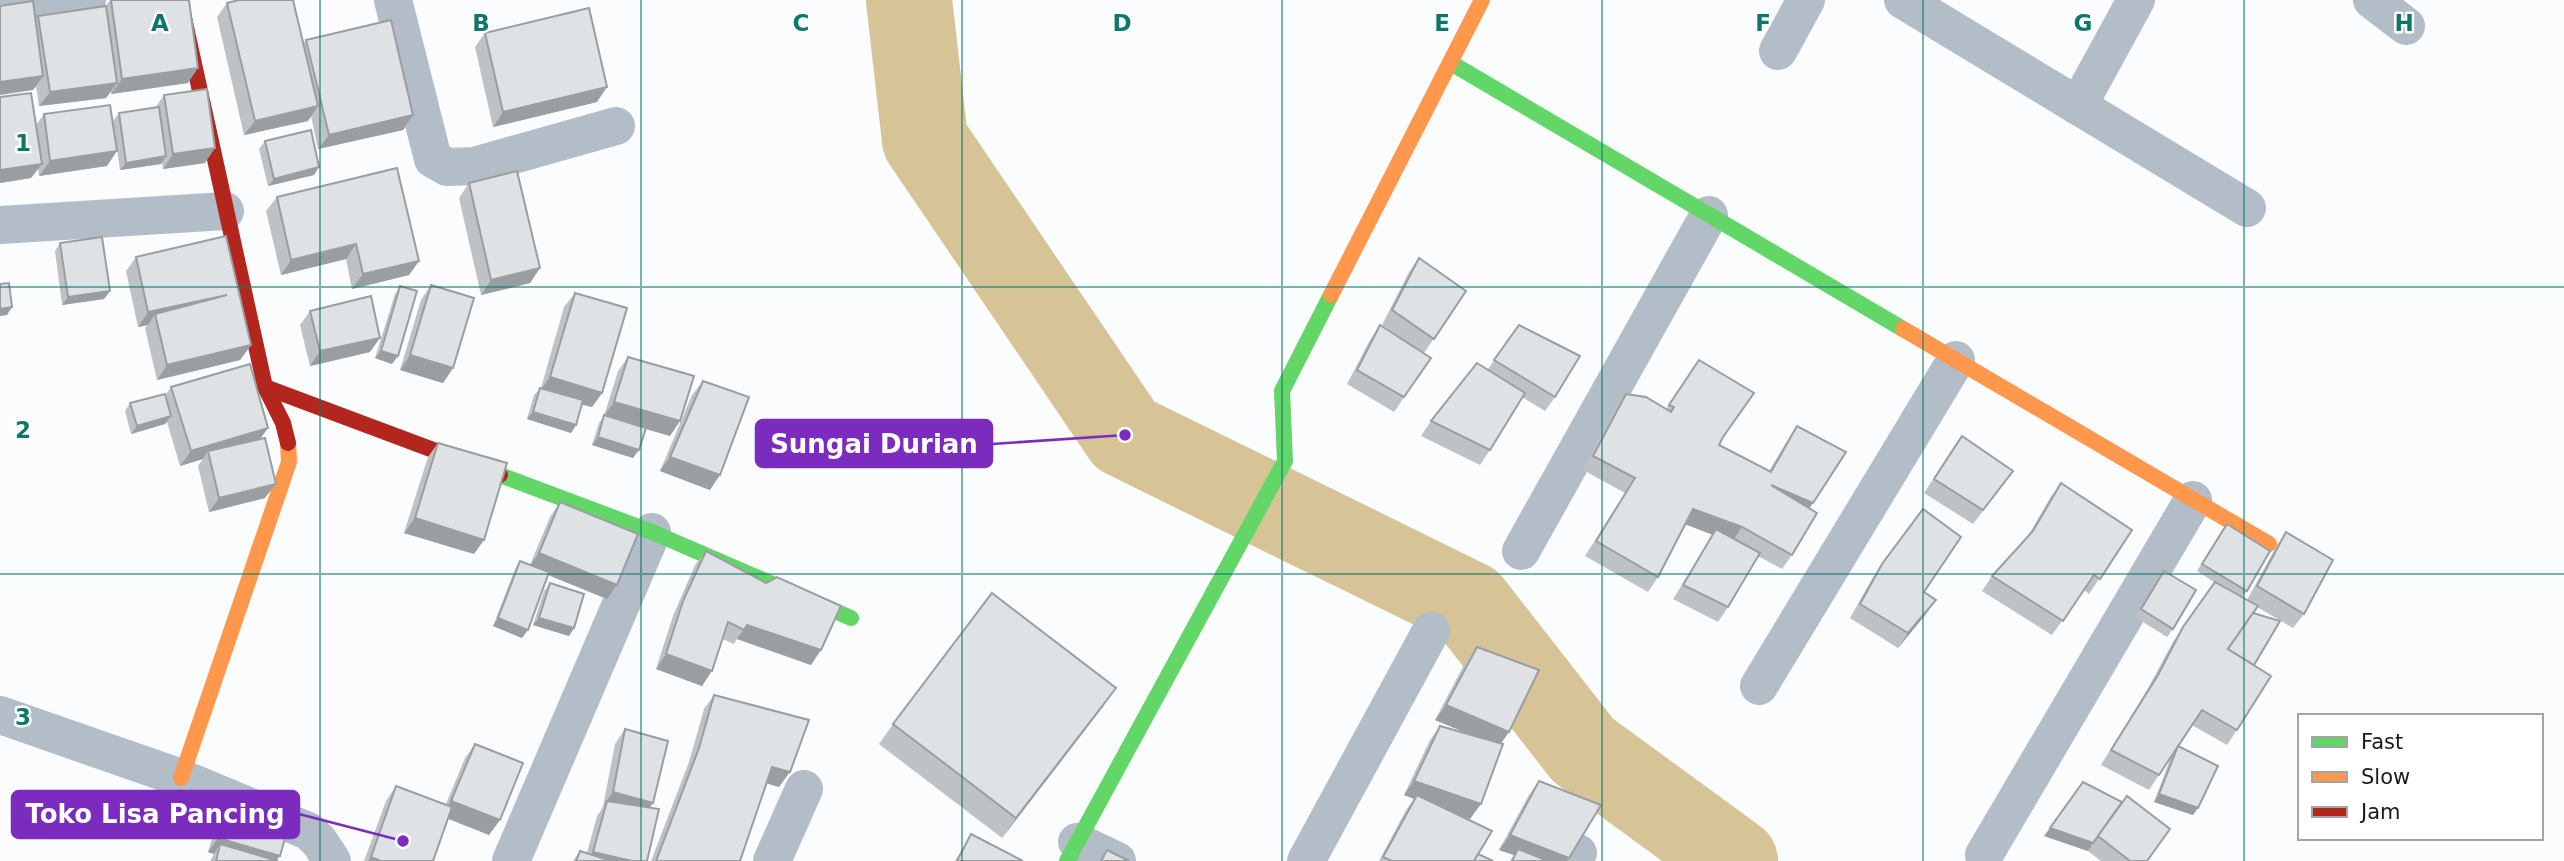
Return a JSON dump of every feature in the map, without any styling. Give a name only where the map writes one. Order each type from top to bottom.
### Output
[{"type":"street","points":[[0,6],[88,0]]},
{"type":"street","points":[[180,0],[265,387],[288,433],[290,447],[289,462],[181,778]]},
{"type":"street","points":[[393,0],[433,159],[447,167],[474,166],[616,126]]},
{"type":"street","points":[[1117,861],[1072,851],[1285,461],[1282,391],[1482,0]]},
{"type":"street","points":[[1777,51],[1806,0]]},
{"type":"street","points":[[1903,0],[2247,208]]},
{"type":"street","points":[[2078,106],[2136,0]]},
{"type":"street","points":[[2372,0],[2406,26]]},
{"type":"street","points":[[1451,63],[2269,544]]},
{"type":"street","points":[[0,225],[225,211]]},
{"type":"street","points":[[1521,551],[1709,215]]},
{"type":"street","points":[[1759,686],[1956,360]]},
{"type":"street","points":[[265,387],[652,532],[851,618]]},
{"type":"street","points":[[1984,855],[2193,500]]},
{"type":"street","points":[[511,861],[652,532]]},
{"type":"street","points":[[1306,861],[1431,631]]},
{"type":"street","points":[[0,715],[181,778],[307,831],[319,841],[332,861]]},
{"type":"street","points":[[772,861],[804,789]]},
{"type":"building","points":[[111,0],[189,0],[198,68],[122,79]]},
{"type":"building","points":[[239,0],[293,0],[318,106],[255,121],[227,3]]},
{"type":"building","points":[[33,1],[43,76],[0,82],[0,6]]},
{"type":"building","points":[[106,6],[117,83],[50,92],[38,16]]},
{"type":"building","points":[[589,8],[607,87],[503,112],[485,33]]},
{"type":"building","points":[[391,20],[413,115],[329,135],[306,40]]},
{"type":"building","points":[[207,89],[215,148],[173,154],[164,95]]},
{"type":"building","points":[[31,93],[42,164],[0,170],[0,97]]},
{"type":"building","points":[[110,105],[117,151],[50,161],[44,114]]},
{"type":"building","points":[[159,107],[166,156],[126,163],[119,113]]},
{"type":"building","points":[[311,130],[319,167],[274,179],[265,141]]},
{"type":"building","points":[[397,168],[419,261],[363,274],[356,244],[291,260],[277,197]]},
{"type":"building","points":[[517,171],[540,268],[491,280],[469,183]]},
{"type":"building","points":[[226,236],[251,345],[167,365],[155,314],[227,295],[148,312],[136,257]]},
{"type":"building","points":[[102,237],[110,291],[68,297],[60,243]]},
{"type":"building","points":[[1419,258],[1466,291],[1434,339],[1392,310]]},
{"type":"building","points":[[9,283],[12,307],[0,309],[0,284]]},
{"type":"building","points":[[431,285],[474,298],[453,368],[410,355]]},
{"type":"building","points":[[400,286],[417,291],[398,356],[381,351]]},
{"type":"building","points":[[575,293],[627,308],[602,393],[550,377]]},
{"type":"building","points":[[371,296],[380,338],[320,351],[310,311]]},
{"type":"building","points":[[1380,325],[1431,358],[1404,397],[1357,370]]},
{"type":"building","points":[[1519,325],[1580,356],[1555,397],[1494,360]]},
{"type":"building","points":[[628,357],[694,376],[680,421],[614,402]]},
{"type":"building","points":[[1699,360],[1754,393],[1719,445],[1771,472],[1797,426],[1846,452],[1813,503],[1771,485],[1817,513],[1792,555],[1742,527],[1693,509],[1658,577],[1596,541],[1635,478],[1593,456],[1626,394],[1646,397],[1671,412],[1674,407],[1669,405]]},
{"type":"building","points":[[1477,363],[1525,393],[1490,450],[1431,421]]},
{"type":"building","points":[[250,364],[268,428],[191,451],[171,387]]},
{"type":"building","points":[[703,381],[749,397],[720,475],[670,457]]},
{"type":"building","points":[[540,388],[583,400],[576,425],[533,412]]},
{"type":"building","points":[[165,394],[171,416],[137,426],[130,403]]},
{"type":"building","points":[[604,415],[646,428],[639,450],[598,437]]},
{"type":"building","points":[[1962,436],[2013,471],[1983,510],[1934,479]]},
{"type":"building","points":[[265,438],[276,484],[219,498],[208,451]]},
{"type":"building","points":[[438,443],[507,463],[484,540],[415,518]]},
{"type":"building","points":[[2061,483],[2132,530],[2100,579],[2094,575],[2063,621],[1992,576],[2033,531]]},
{"type":"building","points":[[560,502],[638,534],[617,585],[539,553]]},
{"type":"building","points":[[1923,509],[1961,537],[1924,592],[1936,600],[1908,633],[1860,604],[1882,564]]},
{"type":"building","points":[[2227,524],[2270,551],[2247,591],[2202,564]]},
{"type":"building","points":[[1716,529],[1760,553],[1728,607],[1683,585]]},
{"type":"building","points":[[2286,532],[2333,560],[2304,614],[2257,586]]},
{"type":"building","points":[[706,551],[766,583],[777,577],[841,606],[821,650],[747,625],[744,630],[728,622],[712,671],[666,654],[683,601]]},
{"type":"building","points":[[520,561],[549,572],[528,630],[498,618]]},
{"type":"building","points":[[2164,571],[2196,590],[2173,629],[2141,609]]},
{"type":"building","points":[[2215,582],[2258,606],[2228,649],[2271,676],[2237,730],[2202,710],[2159,775],[2111,750],[2158,675],[2183,627]]},
{"type":"building","points":[[550,583],[584,594],[574,628],[539,618]]},
{"type":"building","points":[[992,593],[1116,688],[1016,818],[893,724]]},
{"type":"building","points":[[2253,613],[2280,621],[2254,665],[2228,649]]},
{"type":"building","points":[[1477,647],[1539,670],[1509,732],[1446,705]]},
{"type":"building","points":[[714,695],[809,720],[790,772],[772,767],[740,861],[656,861],[699,748]]},
{"type":"building","points":[[1440,726],[1503,744],[1481,804],[1414,781]]},
{"type":"building","points":[[625,729],[668,741],[653,803],[613,792]]},
{"type":"building","points":[[475,744],[523,763],[500,820],[451,801]]},
{"type":"building","points":[[2178,746],[2218,766],[2198,808],[2159,794]]},
{"type":"building","points":[[1539,781],[1601,805],[1569,858],[1510,835]]},
{"type":"building","points":[[2083,782],[2122,802],[2093,843],[2050,828]]},
{"type":"building","points":[[396,786],[452,807],[433,861],[381,861],[371,857]]},
{"type":"building","points":[[1417,795],[1492,831],[1474,861],[1392,861],[1383,857]]},
{"type":"building","points":[[2127,796],[2170,829],[2147,861],[2130,861],[2098,836]]},
{"type":"building","points":[[229,799],[291,817],[280,856],[218,838]]},
{"type":"building","points":[[607,801],[659,809],[647,861],[632,861],[593,852]]},
{"type":"building","points":[[971,834],[1023,861],[957,861]]},
{"type":"building","points":[[220,844],[278,861],[216,861]]},
{"type":"building","points":[[1518,849],[1548,861],[1512,861]]},
{"type":"building","points":[[1107,850],[1129,861],[1101,861]]},
{"type":"building","points":[[580,851],[611,861],[576,861]]},
{"type":"building","points":[[1478,854],[1493,861],[1474,861]]},
{"type":"waterway","points":[[909,0],[925,140],[1125,435],[1469,604],[1583,750],[1735,861]]},
{"type":"traffic: fast","points":[[1451,63],[1903,329]]},
{"type":"traffic: fast","points":[[1067,861],[1285,461],[1282,391],[1331,295]]},
{"type":"traffic: fast","points":[[500,475],[652,532],[851,618]]},
{"type":"traffic: slow","points":[[1331,295],[1482,0]]},
{"type":"traffic: slow","points":[[1903,329],[2269,544]]},
{"type":"traffic: slow","points":[[181,778],[289,462],[288,443]]},
{"type":"traffic: jam","points":[[180,0],[265,387],[283,423],[288,443]]},
{"type":"traffic: jam","points":[[265,387],[500,475]]},
{"type":"place","name":"Sungai Durian","points":[[1125,435]]},
{"type":"place","name":"Toko Lisa Pancing","points":[[403,841]]}]
